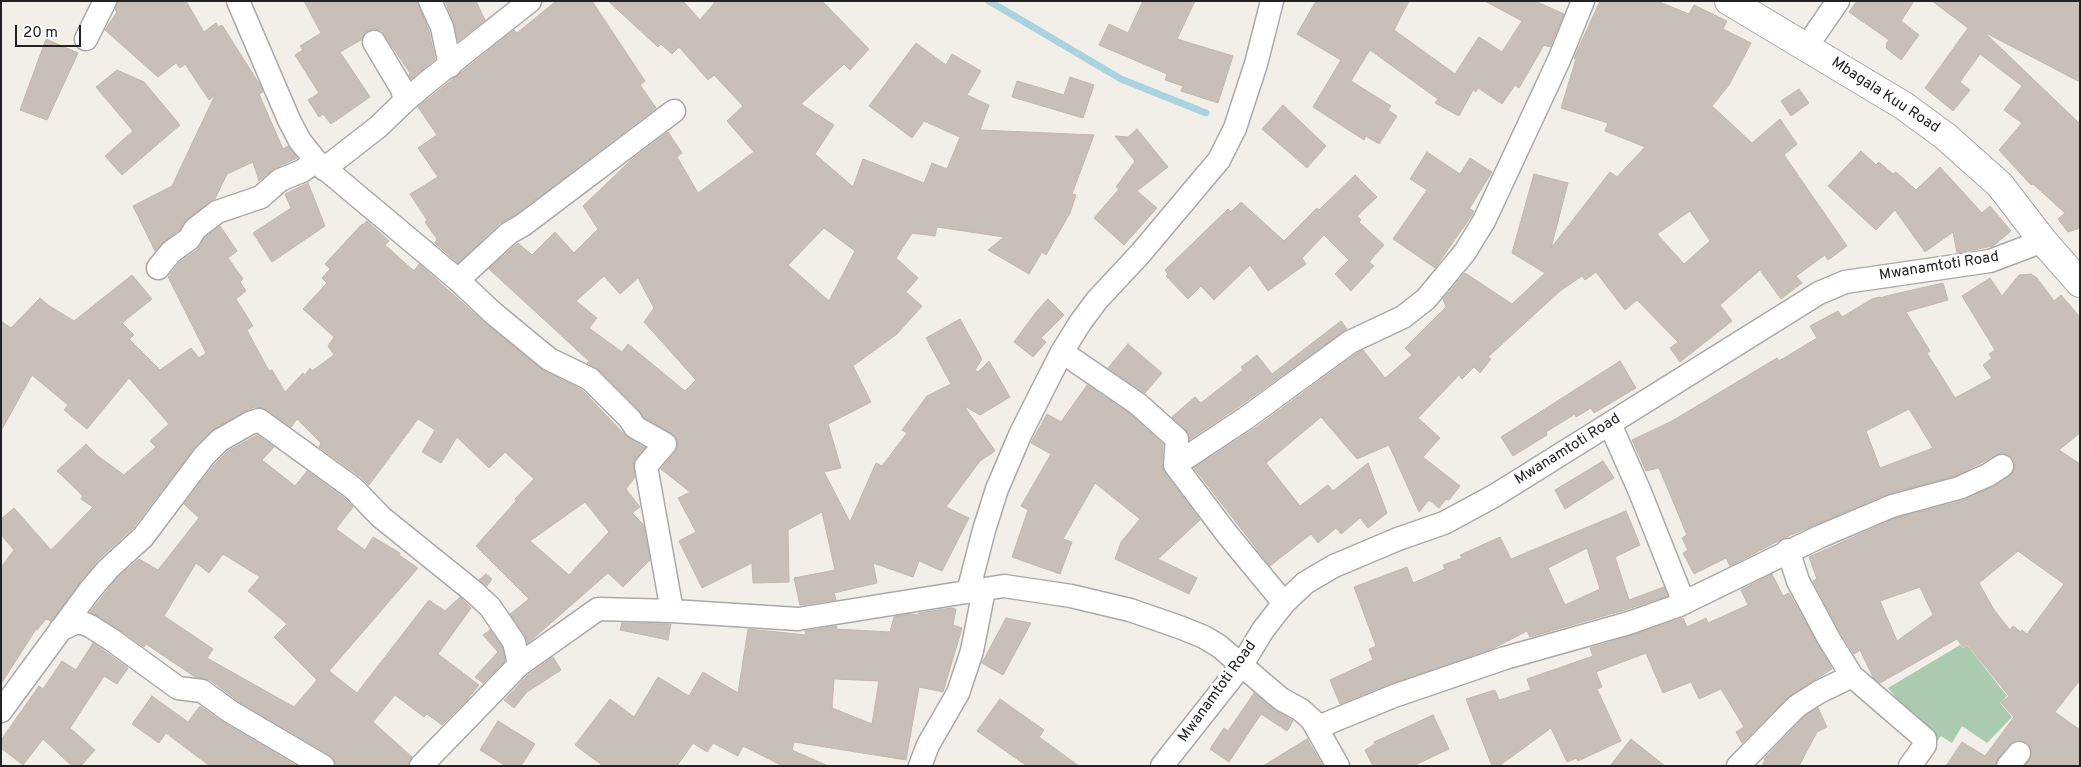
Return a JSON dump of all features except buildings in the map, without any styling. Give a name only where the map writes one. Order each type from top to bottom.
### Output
[{"type":"street","points":[[86,40],[105,1]]},
{"type":"street","points":[[430,1],[442,27],[450,66]]},
{"type":"street","points":[[158,268],[171,252],[184,244],[195,229],[217,212],[261,198],[280,180],[320,165],[378,127],[405,101],[530,1]]},
{"type":"street","points":[[920,766],[928,745],[958,693],[972,651],[976,591],[984,530],[997,489],[1020,435],[1062,352],[1080,323],[1097,300],[1140,254],[1219,160],[1235,128],[1256,64],[1272,1]]},
{"type":"street","points":[[1175,465],[1246,418],[1350,342],[1403,317],[1426,299],[1465,252],[1484,221],[1544,92],[1583,1]]},
{"type":"street","name":"Mbagala Kuu Road","points":[[1730,1],[1904,106],[1945,136],[2000,185],[2042,241],[2080,283]]},
{"type":"street","points":[[1807,46],[1838,1]]},
{"type":"street","points":[[235,3],[300,141],[320,165],[458,280],[493,314],[549,359],[590,379],[630,419],[635,427],[665,444],[646,466],[672,611]]},
{"type":"street","points":[[374,42],[402,90],[405,101]]},
{"type":"street","points":[[458,280],[509,233],[523,225],[674,111]]},
{"type":"street","name":"Mwanamtoti Road","points":[[1162,766],[1241,666],[1263,630],[1284,603],[1305,583],[1334,566],[1398,539],[1444,523],[1494,496],[1828,289],[1845,282],[1990,261],[2042,241]]},
{"type":"street","points":[[1062,352],[1138,404],[1177,439],[1175,465],[1227,534],[1284,603]]},
{"type":"street","points":[[1,711],[60,630],[108,569],[143,537],[204,456],[220,440],[250,423],[260,420],[353,488],[381,517],[490,607],[514,642],[519,664]]},
{"type":"street","points":[[1610,424],[1640,492],[1684,603]]},
{"type":"street","points":[[1318,727],[1411,690],[1526,652],[1629,623],[1684,603],[1788,550],[1892,506],[1959,488],[1988,475],[2002,466]]},
{"type":"street","points":[[1788,550],[1798,581],[1829,639],[1852,676],[1925,739],[1925,745],[1910,766]]},
{"type":"street","points":[[421,766],[519,664],[598,609],[672,611],[798,619],[1004,586],[1071,596],[1130,610],[1204,637],[1219,646],[1281,699],[1308,716],[1318,727],[1338,766]]},
{"type":"street","points":[[60,630],[75,623],[83,623],[90,626],[178,688],[202,691],[231,712],[323,766]]},
{"type":"street","points":[[1738,766],[1797,706],[1819,692],[1852,676]]},
{"type":"green space","points":[[1960,645],[1963,648],[1967,645],[2007,696],[2000,703],[2012,717],[1987,743],[1962,726],[1952,743],[1941,736],[1936,742],[1925,732],[1888,688]]},
{"type":"waterway","points":[[989,1],[1121,79],[1206,113]]}]
